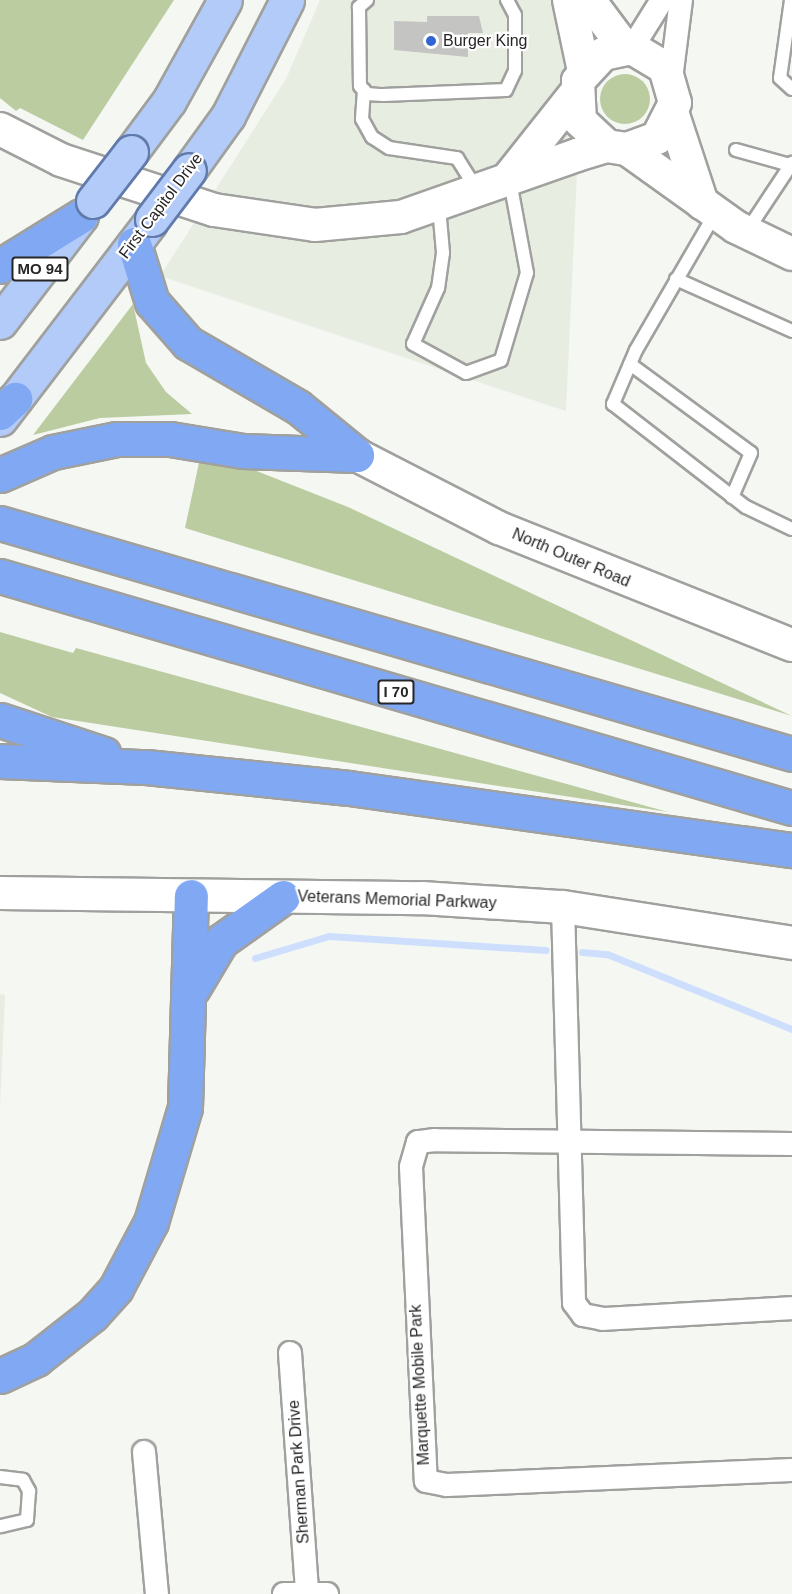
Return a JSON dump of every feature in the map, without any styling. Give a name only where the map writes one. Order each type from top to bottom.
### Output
[{"type":"highway","points":[[0,267],[87,209]]},
{"type":"highway","points":[[143,231],[152,302],[188,344],[298,407],[357,455]]},
{"type":"highway","points":[[5,472],[53,452],[117,439],[170,439],[243,452],[357,455]]},
{"type":"highway","points":[[0,523],[792,754]]},
{"type":"highway","name":"I 70","points":[[0,576],[792,808]]},
{"type":"highway","points":[[0,720],[146,766]]},
{"type":"highway","points":[[0,761],[146,766],[349,788],[792,850]]},
{"type":"highway","points":[[0,1376],[36,1359],[92,1315],[116,1288],[151,1222],[185,1107],[191,993],[191,896]]},
{"type":"highway","points":[[191,993],[221,941],[283,897]]},
{"type":"main road","points":[[87,209],[169,101],[225,0]]},
{"type":"main road","name":"First Capitol Drive","points":[[5,410],[189,170],[233,106],[287,0]]},
{"type":"main road","name":"MO 94","points":[[0,322],[87,209]]},
{"type":"street","points":[[569,0],[580,82],[580,121],[617,148],[746,232],[792,254]]},
{"type":"street","points":[[590,0],[628,47],[655,58],[671,79]]},
{"type":"street","points":[[509,177],[603,54],[628,47],[662,0]]},
{"type":"street","points":[[681,0],[671,79],[673,115],[709,208]]},
{"type":"street","points":[[0,129],[61,160],[214,210],[270,222],[353,224],[439,207],[509,177],[657,138],[673,115]]},
{"type":"street","name":"North Outer Road","points":[[357,455],[499,528],[792,645]]},
{"type":"street","name":"Veterans Memorial Parkway","points":[[0,893],[283,897],[563,907],[792,943]]},
{"type":"street","points":[[563,907],[565,1138],[574,1303],[582,1315],[603,1319],[792,1308]]},
{"type":"street","name":"Marquette Mobile Park","points":[[792,1144],[565,1138],[418,1142],[411,1167],[426,1481],[447,1485],[792,1470]]},
{"type":"street","name":"Sherman Park Drive","points":[[290,1353],[317,1593]]},
{"type":"street","points":[[144,1452],[157,1594]]},
{"type":"street","points":[[284,1594],[317,1593]]},
{"type":"lane","points":[[367,0],[359,7],[364,90],[362,119],[372,137],[388,148],[457,158],[478,192]]},
{"type":"lane","points":[[364,90],[383,95],[506,90],[514,70],[514,15],[507,0]]},
{"type":"lane","points":[[786,86],[791,0]]},
{"type":"lane","points":[[736,150],[791,164],[746,232]]},
{"type":"lane","points":[[439,207],[443,253],[438,288],[413,344],[466,373],[501,360],[527,273],[509,177]]},
{"type":"lane","points":[[709,208],[676,279],[636,350],[614,404],[732,497],[792,529]]},
{"type":"lane","points":[[676,279],[792,331]]},
{"type":"lane","points":[[630,364],[751,453],[732,497]]},
{"type":"lane","points":[[0,1477],[23,1480],[29,1491],[27,1520],[0,1526]]},
{"type":"shaded area","points":[[320,0],[585,0],[566,411],[160,276],[286,79]]},
{"type":"shaded area","points":[[0,994],[5,995],[0,1109]]},
{"type":"green space","points":[[0,0],[174,0],[83,140],[20,108],[16,111],[0,98]]},
{"type":"green space","points":[[625,74],[643,81],[650,99],[643,117],[625,124],[607,117],[600,99],[607,81]]},
{"type":"green space","points":[[133,304],[146,363],[166,392],[192,414],[100,418],[33,435]]},
{"type":"green space","points":[[200,458],[244,466],[348,507],[792,716],[185,528]]},
{"type":"green space","points":[[0,632],[73,653],[76,648],[668,812],[52,717],[0,693]]},
{"type":"building","name":"Burger King","points":[[427,16],[479,16],[483,33],[468,33],[468,57],[394,50],[394,21],[427,22]]},
{"type":"waterway","points":[[255,958],[329,936],[546,950]]},
{"type":"waterway","points":[[582,952],[607,954],[792,1029]]},
{"type":"place","name":"Burger King","points":[[431,41]]}]
